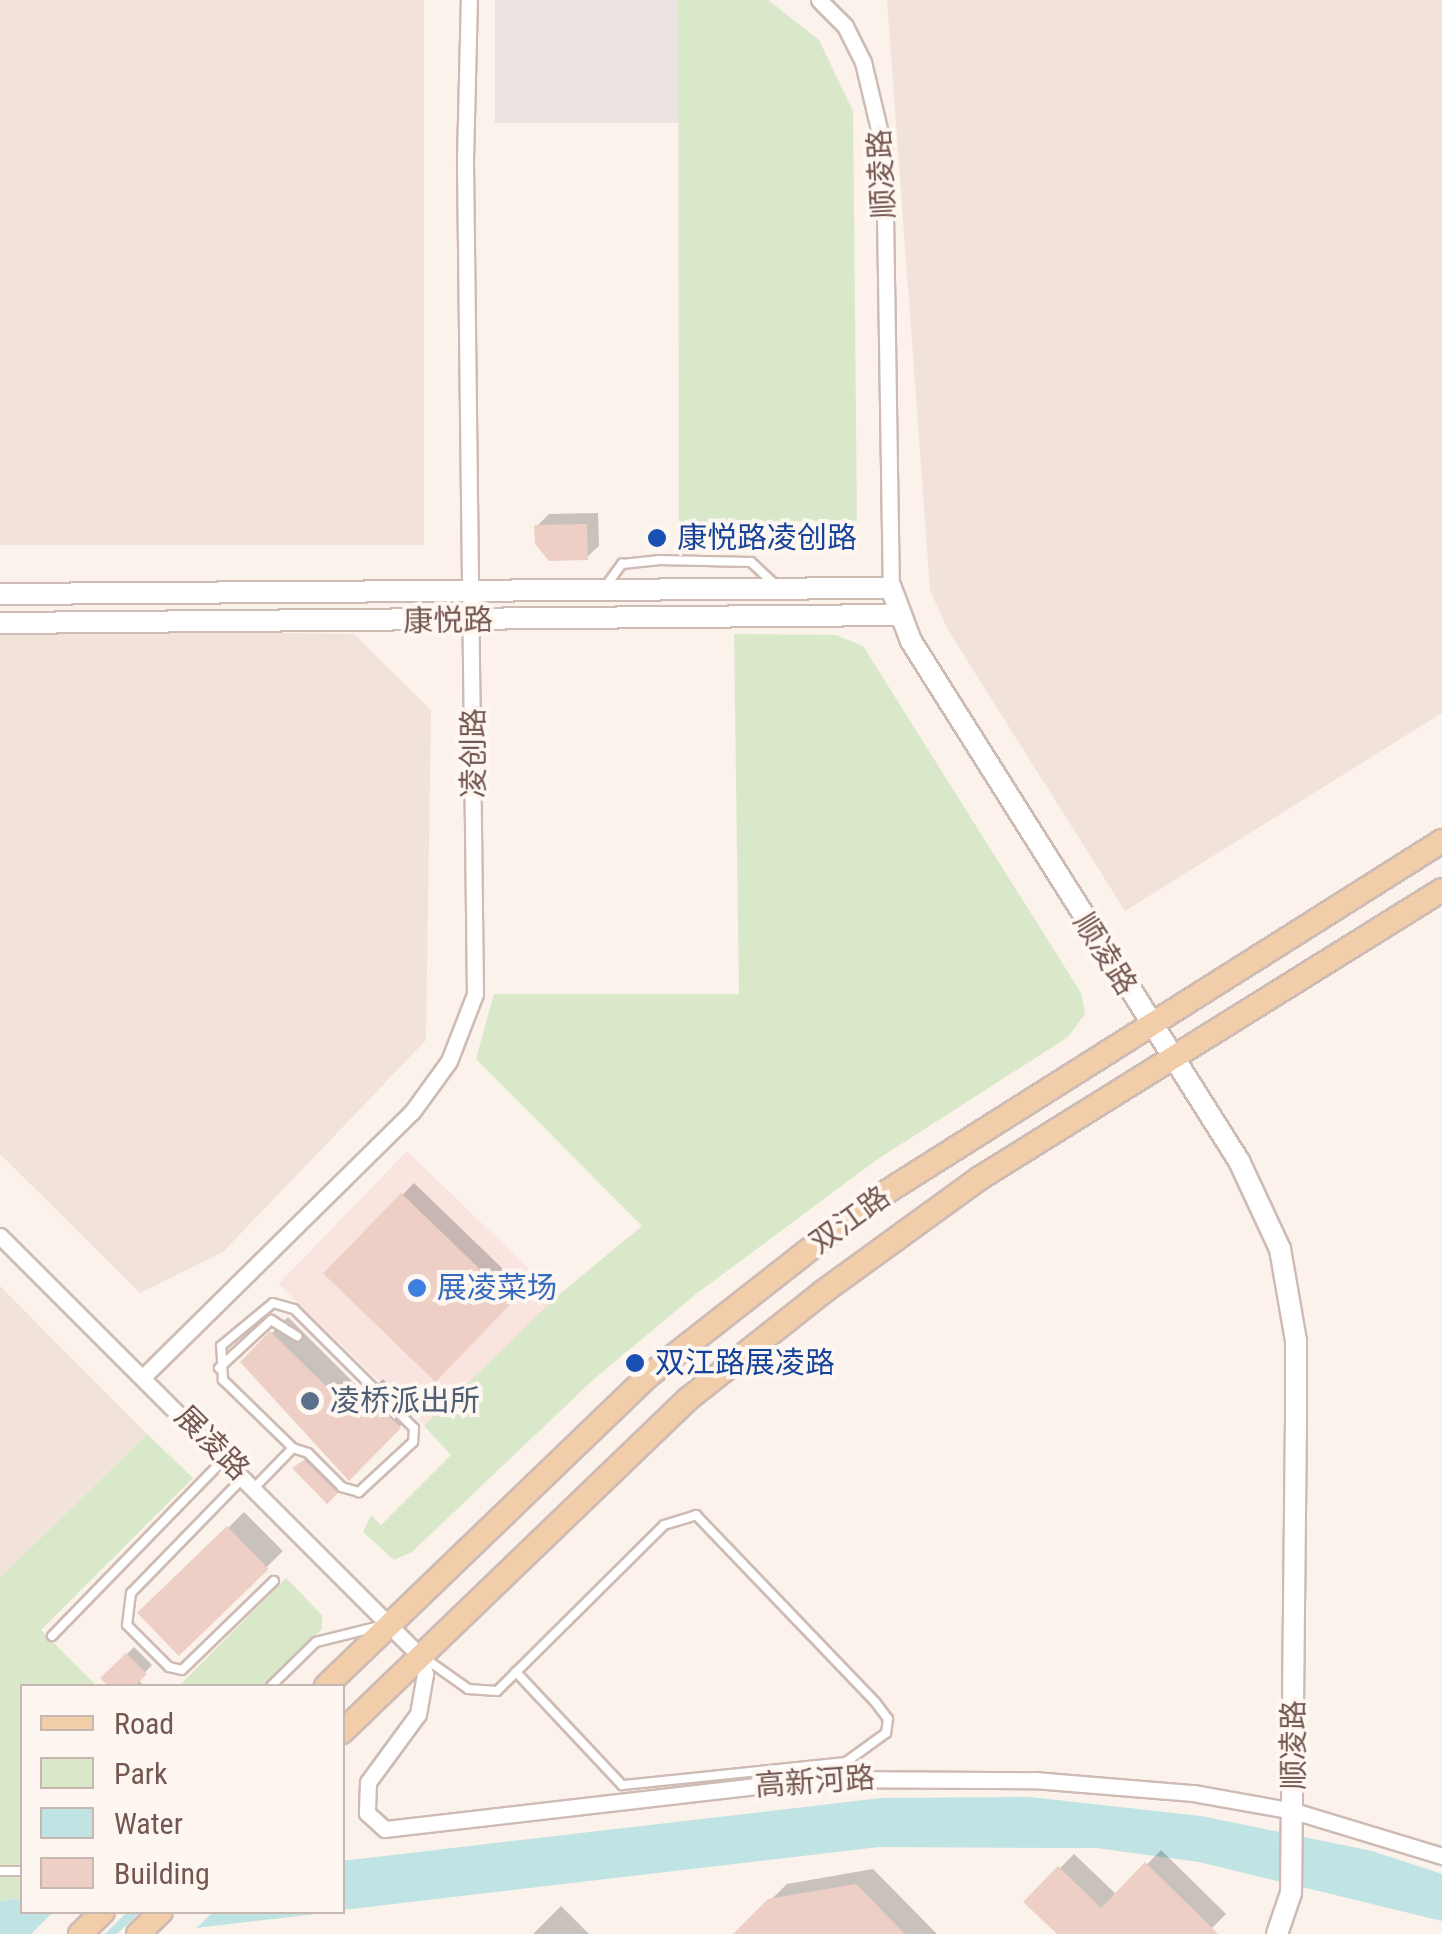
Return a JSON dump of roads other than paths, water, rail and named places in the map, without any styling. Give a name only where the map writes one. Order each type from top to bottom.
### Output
[{"type":"main road","name":"双江路","points":[[328,1684],[698,1334],[870,1204],[1442,841]]},
{"type":"main road","name":"双江路","points":[[345,1729],[632,1450],[746,1352],[980,1178],[1442,890]]},
{"type":"main road","points":[[80,1934],[101,1914]]},
{"type":"main road","points":[[138,1934],[159,1914]]},
{"type":"street","name":"凌创路","points":[[144,1376],[412,1112],[465,1030],[475,994],[474,620],[465,160],[469,0]]},
{"type":"street","name":"顺凌路","points":[[819,0],[846,26],[863,62],[884,150],[890,588],[897,615],[1239,1162],[1280,1249],[1296,1340],[1294,1811],[1291,1893],[1277,1934]]},
{"type":"street","name":"康悦路","points":[[0,594],[890,588]]},
{"type":"street","name":"康悦路","points":[[0,624],[897,615]]},
{"type":"street","name":"展凌路","points":[[0,1236],[226,1456],[419,1655]]},
{"type":"street","name":"高新河路","points":[[419,1655],[425,1674],[418,1714],[368,1782],[367,1813],[385,1830],[868,1776],[1054,1782],[1294,1811],[1442,1856]]},
{"type":"lane","points":[[284,1304],[408,1421],[415,1435],[359,1492],[342,1487],[308,1453],[293,1448],[219,1368],[221,1346],[254,1314],[284,1304]]},
{"type":"lane","points":[[219,1368],[271,1320],[297,1336]]},
{"type":"lane","points":[[274,1581],[182,1670],[169,1667],[127,1625],[131,1593],[250,1481],[293,1448]]},
{"type":"lane","points":[[52,1636],[226,1456]]},
{"type":"lane","points":[[419,1655],[468,1689],[497,1692],[516,1672],[664,1526],[696,1515],[876,1703],[888,1719],[886,1733],[846,1762],[622,1785],[516,1672]]},
{"type":"lane","points":[[273,1684],[316,1642],[390,1624]]},
{"type":"water","points":[[1030,1797],[1201,1816],[1372,1851],[1442,1874],[1442,1921],[1199,1862],[1096,1848],[879,1847],[345,1910],[345,1861],[881,1798]]},
{"type":"water","points":[[20,1898],[20,1914],[316,1914],[143,1934],[0,1934],[0,1901]]},
{"type":"place","name":"康悦路凌创路","points":[[657,538]]},
{"type":"place","name":"展凌菜场","points":[[417,1288]]},
{"type":"place","name":"双江路展凌路","points":[[635,1363]]},
{"type":"place","name":"凌桥派出所","points":[[310,1401]]}]
